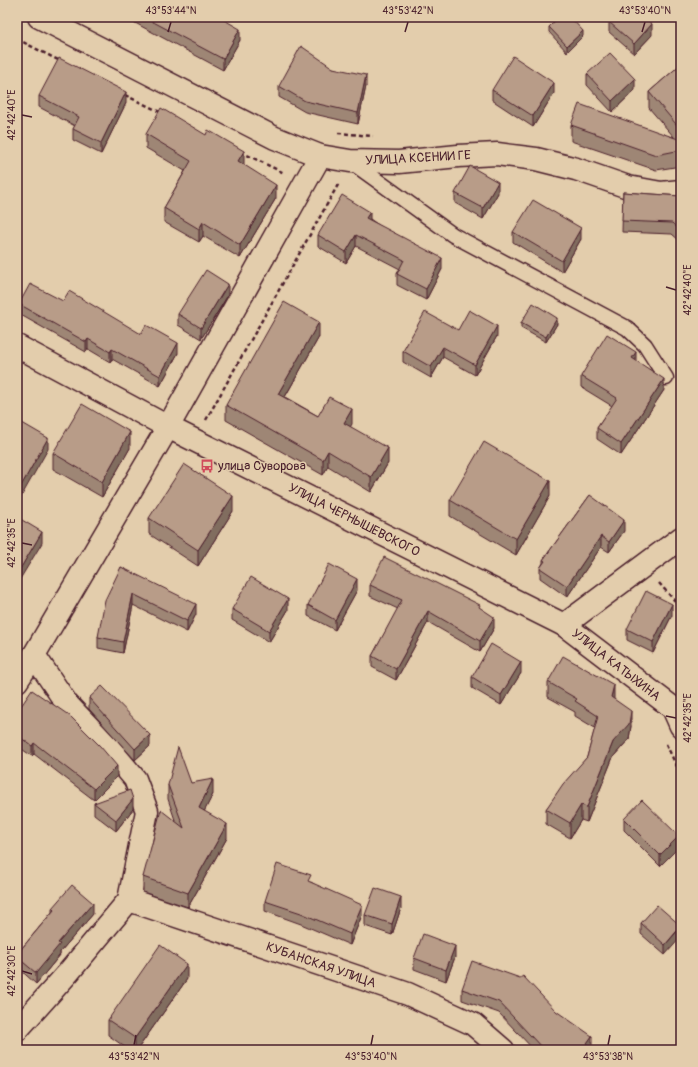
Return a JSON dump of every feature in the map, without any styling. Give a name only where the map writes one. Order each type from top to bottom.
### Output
[{"type":"street","name":"УЛИЦА КСЕНИИ ГЕ","points":[[39,17],[275,138],[320,156],[350,161],[399,162],[497,154],[543,161],[576,169],[628,187],[661,193],[681,191]]},
{"type":"street","points":[[17,681],[34,655],[168,426],[320,156]]},
{"type":"street","name":"УЛИЦА ЧЕРНЫШЕВСКОГО","points":[[17,346],[168,426],[564,625]]},
{"type":"street","name":"УЛИЦА КАТЫХИНА","points":[[681,538],[564,625],[673,708],[681,726]]},
{"type":"street","points":[[17,1030],[68,974],[129,900],[147,811],[135,779],[109,748],[67,704],[34,655]]},
{"type":"street","name":"КУБАНСКАЯ УЛИЦА","points":[[129,900],[408,994],[473,1024],[503,1050]]},
{"type":"lane","points":[[350,161],[453,235],[627,328],[645,345],[666,378]]},
{"type":"path","points":[[17,38],[66,65]]},
{"type":"path","points":[[123,94],[166,115]]},
{"type":"path","points":[[330,132],[376,136]]},
{"type":"path","points":[[196,440],[334,192],[307,180],[279,171],[236,150]]},
{"type":"path","points":[[644,566],[681,608]]},
{"type":"path","points":[[665,743],[681,775]]},
{"type":"building","points":[[144,17],[219,17],[240,29],[223,59]]},
{"type":"building","points":[[559,17],[570,17],[583,31],[567,46],[549,27]]},
{"type":"building","points":[[611,17],[643,17],[652,24],[634,44],[609,22]]},
{"type":"building","points":[[301,46],[333,68],[366,75],[358,113],[305,101],[279,86]]},
{"type":"building","points":[[610,53],[635,79],[612,101],[587,74]]},
{"type":"building","points":[[513,56],[554,83],[533,116],[492,90]]},
{"type":"building","points":[[59,58],[126,92],[101,143],[73,129],[79,117],[39,96]]},
{"type":"building","points":[[681,64],[681,130],[649,92]]},
{"type":"building","points":[[579,104],[681,140],[681,150],[656,155],[571,125]]},
{"type":"building","points":[[161,108],[206,135],[208,130],[244,151],[238,161],[276,185],[240,245],[203,222],[199,229],[164,208],[191,161],[146,134]]},
{"type":"building","points":[[470,166],[498,182],[483,208],[455,193]]},
{"type":"building","points":[[623,192],[681,196],[681,231],[672,223],[622,221]]},
{"type":"building","points":[[342,195],[370,212],[366,218],[442,258],[426,289],[397,274],[404,260],[356,235],[346,252],[318,235]]},
{"type":"building","points":[[533,200],[581,228],[562,261],[513,232]]},
{"type":"building","points":[[206,270],[228,284],[201,328],[178,314]]},
{"type":"building","points":[[30,284],[63,301],[69,291],[141,334],[146,325],[178,343],[160,376],[112,349],[110,352],[88,339],[86,342],[19,304]]},
{"type":"building","points":[[284,302],[319,322],[278,394],[318,416],[329,397],[352,409],[344,423],[388,448],[371,477],[328,451],[323,460],[226,405]]},
{"type":"building","points":[[533,303],[557,318],[546,337],[521,323]]},
{"type":"building","points":[[469,310],[497,326],[475,365],[443,347],[431,367],[403,351],[425,312],[458,330]]},
{"type":"building","points":[[607,334],[636,352],[632,358],[664,379],[621,444],[597,428],[617,398],[581,376]]},
{"type":"building","points":[[82,404],[130,432],[102,482],[53,453]]},
{"type":"building","points":[[17,420],[48,438],[17,493]]},
{"type":"building","points":[[484,442],[550,481],[516,539],[450,500]]},
{"type":"building","points":[[184,464],[233,496],[198,550],[149,518]]},
{"type":"building","points":[[590,495],[624,520],[609,542],[601,536],[567,586],[540,568],[545,561],[543,560]]},
{"type":"building","points":[[17,517],[42,532],[17,574]]},
{"type":"building","points":[[384,557],[480,605],[479,607],[494,617],[480,641],[428,611],[396,669],[372,656],[402,600],[370,585]]},
{"type":"building","points":[[329,564],[357,579],[335,620],[308,605]]},
{"type":"building","points":[[121,567],[196,604],[187,621],[133,594],[123,642],[98,637],[105,600]]},
{"type":"building","points":[[251,577],[288,599],[269,631],[232,609]]},
{"type":"building","points":[[646,591],[672,604],[653,642],[627,629]]},
{"type":"building","points":[[491,644],[521,662],[501,695],[472,677]]},
{"type":"building","points":[[563,656],[614,685],[611,697],[631,711],[629,724],[613,742],[587,807],[581,805],[570,823],[546,809],[563,784],[587,757],[598,716],[575,701],[577,699],[548,682]]},
{"type":"building","points":[[102,686],[150,735],[135,749],[89,698]]},
{"type":"building","points":[[32,690],[70,716],[100,746],[117,766],[94,789],[34,743],[32,746],[17,735],[17,712]]},
{"type":"building","points":[[178,747],[191,783],[213,779],[199,808],[227,824],[188,893],[143,877],[161,810],[184,828],[168,785]]},
{"type":"building","points":[[130,790],[133,799],[116,820],[94,803]]},
{"type":"building","points":[[642,800],[679,836],[660,855],[624,819]]},
{"type":"building","points":[[277,864],[311,875],[308,881],[362,905],[350,934],[301,913],[265,901]]},
{"type":"building","points":[[72,885],[93,903],[58,943],[60,944],[36,973],[17,957],[17,954],[54,910],[52,908]]},
{"type":"building","points":[[375,888],[401,897],[392,924],[365,915]]},
{"type":"building","points":[[657,905],[681,926],[665,945],[641,923]]},
{"type":"building","points":[[423,934],[455,946],[446,970],[414,958]]},
{"type":"building","points":[[160,945],[187,964],[135,1038],[108,1020]]},
{"type":"building","points":[[472,961],[520,978],[523,976],[556,1011],[592,1036],[582,1050],[544,1050],[499,1002],[462,989]]},
{"type":"building","points":[[62,1047],[66,1050],[59,1050]]},
{"type":"place","name":"улица Суворова","points":[[207,466]]}]
